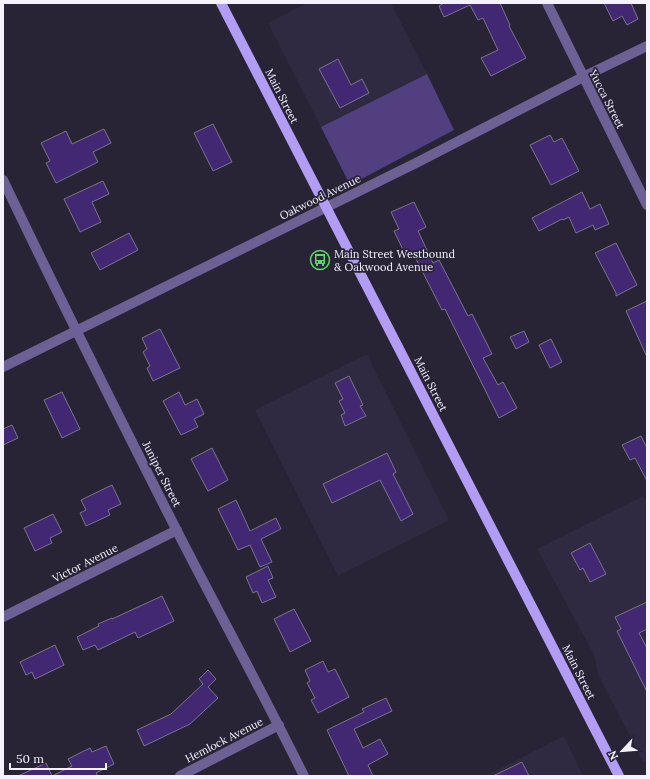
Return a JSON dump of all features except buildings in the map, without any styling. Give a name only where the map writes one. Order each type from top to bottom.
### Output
[{"type":"main road","name":"Main Street","points":[[220,3],[619,776]]},
{"type":"street","name":"Yucca Street","points":[[547,3],[647,205]]},
{"type":"street","name":"Oakwood Avenue","points":[[3,367],[327,208],[583,77],[647,46]]},
{"type":"street","name":"Juniper Street","points":[[3,180],[76,331],[304,776]]},
{"type":"street","name":"Victor Avenue","points":[[3,618],[177,530]]},
{"type":"street","name":"Hemlock Avenue","points":[[180,776],[279,725]]},
{"type":"shaded area","points":[[307,3],[391,3],[427,74],[321,127],[268,23]]},
{"type":"shaded area","points":[[427,74],[454,130],[350,185],[321,127]]},
{"type":"shaded area","points":[[367,354],[449,520],[338,576],[255,410]]},
{"type":"shaded area","points":[[643,496],[647,504],[647,763],[643,762],[598,674],[594,655],[537,549]]},
{"type":"shaded area","points":[[564,736],[583,776],[485,776]]},
{"type":"place","name":"Main Street Westbound & Oakwood Avenue","points":[[320,260]]}]
